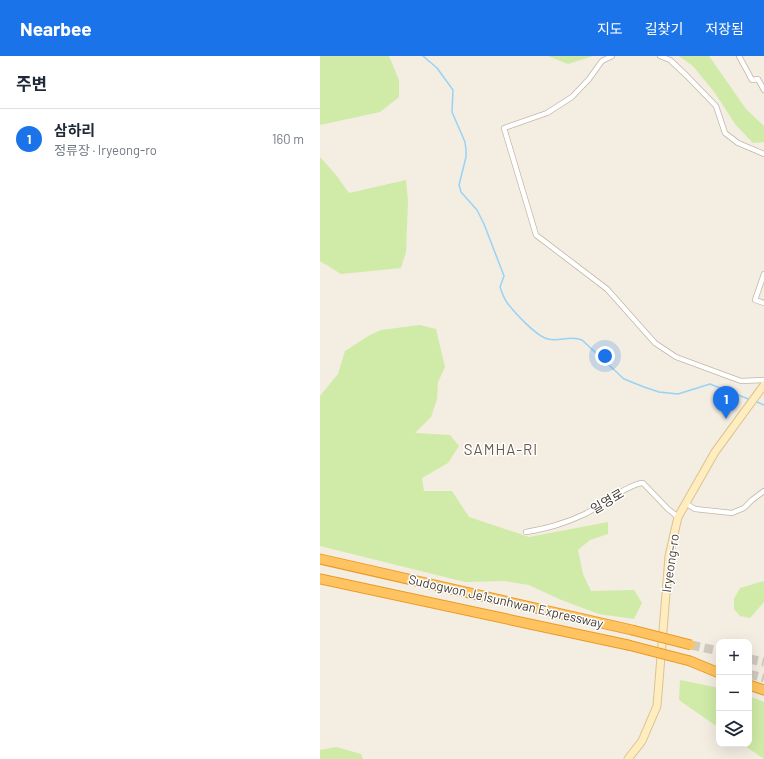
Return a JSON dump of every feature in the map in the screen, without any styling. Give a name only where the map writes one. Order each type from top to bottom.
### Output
[{"type":"highway","name":"Sudogwon Je1sunhwan Expressway","points":[[320,559],[632,630],[691,645]]},
{"type":"highway","name":"Sudogwon Je1sunhwan Expressway","points":[[320,579],[628,645],[690,661],[716,672]]},
{"type":"highway","points":[[752,686],[764,690]]},
{"type":"main road","name":"Iryeong-ro","points":[[628,759],[642,741],[657,706],[669,556],[678,517],[716,452],[764,385]]},
{"type":"street","points":[[612,56],[602,61],[589,79],[572,97],[547,113],[504,128],[536,236],[607,289],[655,343],[676,357],[741,381],[764,380]]},
{"type":"street","points":[[660,56],[670,60],[716,106],[725,133],[738,143],[764,154]]},
{"type":"street","points":[[739,56],[752,80],[758,79],[764,90]]},
{"type":"street","points":[[764,274],[756,300],[764,303]]},
{"type":"street","name":"일영로","points":[[526,532],[558,526],[602,505],[635,484],[643,483],[678,517]]},
{"type":"street","points":[[686,503],[695,509],[732,513],[744,508],[764,491]]},
{"type":"green space","points":[[320,56],[389,56],[399,80],[399,97],[380,112],[320,125]]},
{"type":"green space","points":[[548,56],[593,56],[568,64]]},
{"type":"green space","points":[[679,56],[709,56],[746,109],[764,126],[764,142],[753,143],[735,124],[715,93],[693,66]]},
{"type":"green space","points":[[320,157],[349,193],[406,180],[408,202],[406,252],[401,268],[341,274],[320,261]]},
{"type":"green space","points":[[420,325],[436,329],[445,367],[438,382],[437,399],[431,417],[415,433],[450,435],[459,446],[448,463],[422,478],[424,491],[452,491],[469,517],[529,537],[608,522],[608,534],[590,540],[578,550],[583,574],[591,591],[634,590],[642,603],[634,619],[599,614],[559,599],[529,585],[504,581],[465,582],[320,546],[320,396],[338,374],[345,351],[370,335],[381,330]]},
{"type":"green space","points":[[764,581],[764,602],[750,618],[740,616],[734,609],[734,599],[740,588]]},
{"type":"green space","points":[[680,680],[716,687],[716,726],[679,700]]},
{"type":"green space","points":[[752,697],[764,702],[764,759],[746,747],[752,747]]},
{"type":"green space","points":[[336,747],[361,754],[363,759],[320,759],[320,750]]},
{"type":"waterway","points":[[423,56],[437,68],[453,90],[452,112],[465,142],[466,150],[466,157],[459,185],[461,192],[477,210],[484,224],[504,276],[500,287],[502,294],[508,304],[521,319],[538,334],[548,339],[556,340],[573,338],[582,340],[624,379],[644,387],[659,392],[678,394],[710,384],[751,400]]},
{"type":"waterway","points":[[755,401],[764,405]]},
{"type":"tunnel","points":[[691,645],[716,650]]},
{"type":"tunnel","points":[[752,660],[764,662]]},
{"type":"tunnel","points":[[752,675],[764,678]]},
{"type":"place","name":"삼하리","points":[[726,419]]},
{"type":"district","name":"SAMHA-RI","points":[[501,450]]}]
